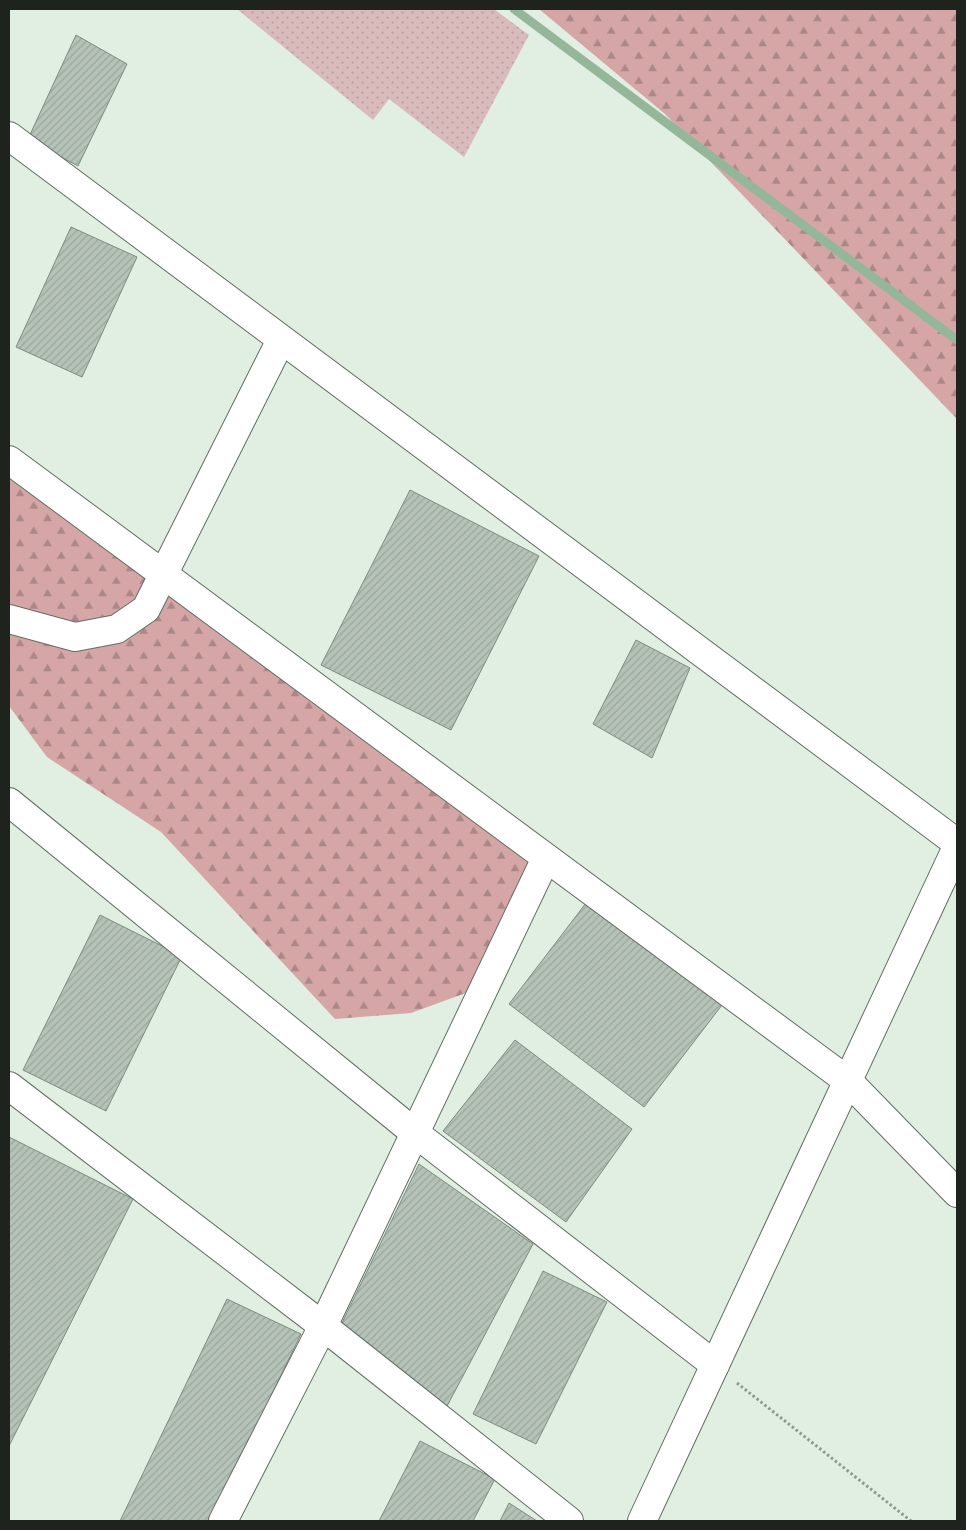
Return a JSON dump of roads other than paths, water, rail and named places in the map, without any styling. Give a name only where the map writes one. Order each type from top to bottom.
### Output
[{"type":"street","points":[[9,136],[957,845],[642,1521]]},
{"type":"street","points":[[9,619],[76,638],[117,629],[146,609],[281,340]]},
{"type":"street","points":[[9,460],[848,1081],[957,1193]]},
{"type":"street","points":[[9,802],[415,1133],[715,1365]]},
{"type":"street","points":[[223,1521],[323,1326],[546,858]]},
{"type":"street","points":[[9,1086],[323,1326],[569,1521]]},
{"type":"waterway","points":[[514,9],[957,340]]}]
